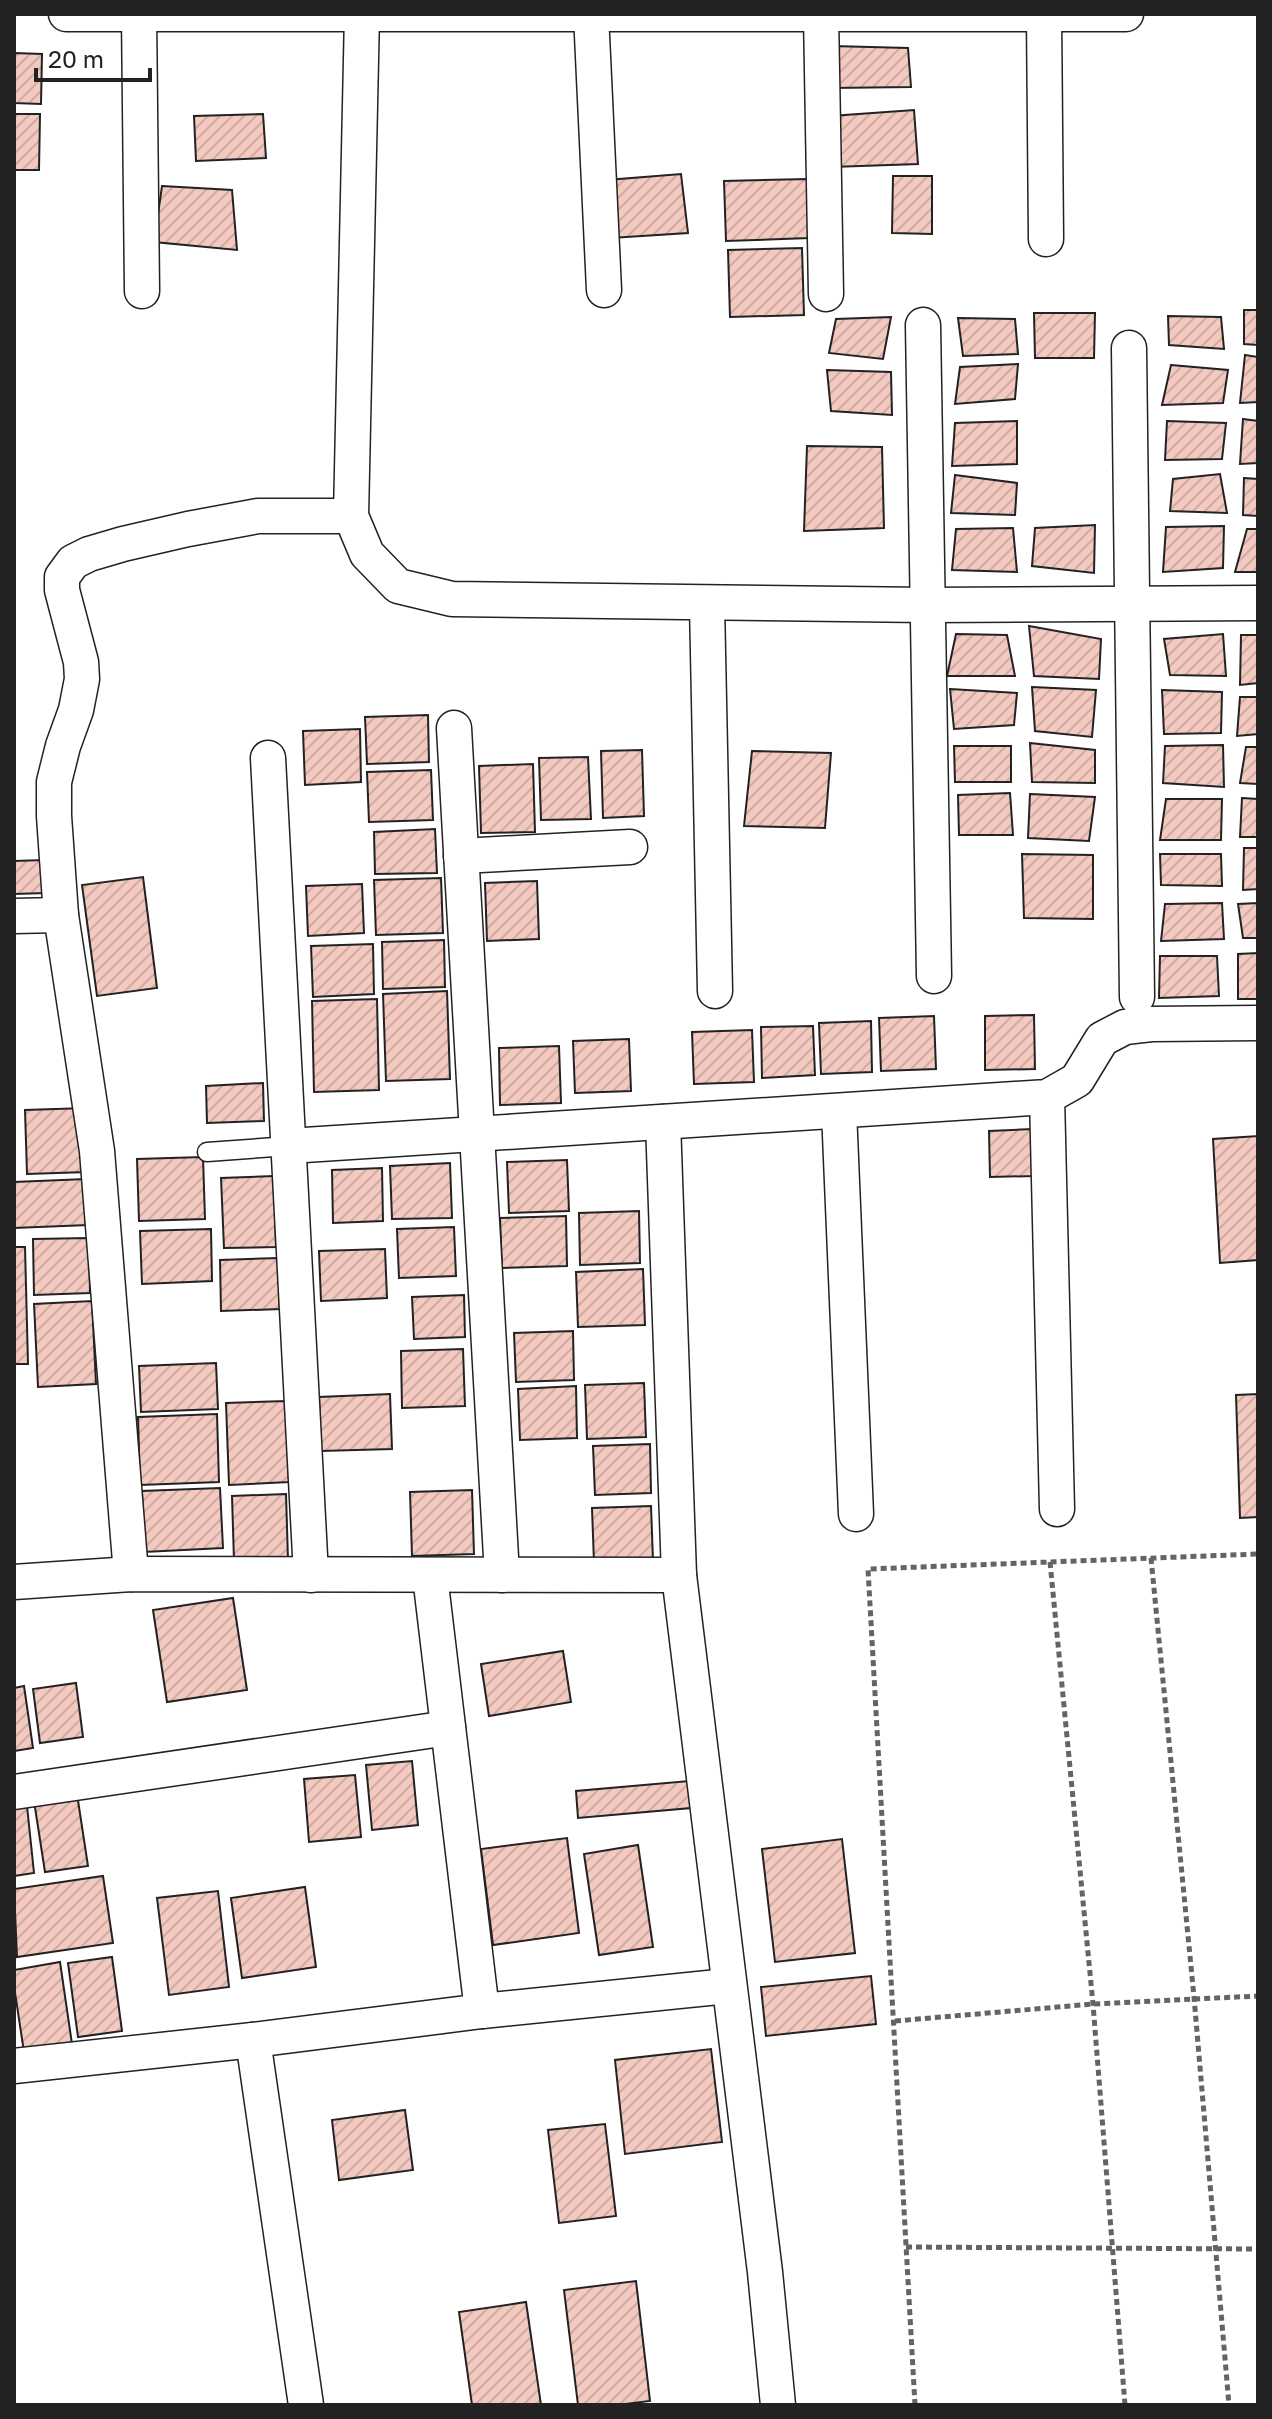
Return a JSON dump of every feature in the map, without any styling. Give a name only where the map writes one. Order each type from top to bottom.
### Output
[{"type":"street","points":[[66,14],[1126,14]]},
{"type":"street","points":[[139,14],[142,291]]},
{"type":"street","points":[[362,14],[351,516],[367,554],[398,586],[452,599],[707,604],[1258,603]]},
{"type":"street","points":[[591,14],[604,290]]},
{"type":"street","points":[[826,294],[832,15]]},
{"type":"street","points":[[1046,239],[1060,15]]},
{"type":"street","points":[[923,325],[934,976]]},
{"type":"street","points":[[1129,348],[1137,997]]},
{"type":"street","points":[[131,1574],[97,1151],[61,915],[54,782],[82,679],[81,662],[62,590],[62,577],[73,562],[123,544],[258,516],[351,516]]},
{"type":"street","points":[[707,604],[715,991]]},
{"type":"street","points":[[454,728],[502,1575]]},
{"type":"street","points":[[268,758],[311,1575]]},
{"type":"street","points":[[461,856],[630,847]]},
{"type":"street","points":[[14,916],[61,915]]},
{"type":"street","points":[[289,1146],[1047,1097],[1077,1080],[1102,1039],[1125,1027],[1258,1023]]},
{"type":"street","points":[[1047,1097],[1057,1509]]},
{"type":"street","points":[[839,1111],[856,1514]]},
{"type":"street","points":[[663,1122],[679,1575],[765,2272],[778,2405]]},
{"type":"street","points":[[14,1582],[131,1574],[679,1575]]},
{"type":"street","points":[[430,1576],[482,2011]]},
{"type":"street","points":[[14,1792],[448,1728]]},
{"type":"street","points":[[14,2066],[482,2011],[728,1986]]},
{"type":"street","points":[[253,2040],[306,2405]]},
{"type":"lane","points":[[207,1152],[289,1146]]},
{"type":"path","points":[[915,2405],[868,1569],[1258,1554]]},
{"type":"path","points":[[1151,1558],[1194,1997],[1229,2405]]},
{"type":"path","points":[[1050,1562],[1093,2004],[1125,2405]]},
{"type":"path","points":[[895,2021],[1194,1997],[1258,1996]]},
{"type":"path","points":[[906,2247],[1258,2249]]},
{"type":"building","points":[[832,46],[908,48],[911,87],[830,88]]},
{"type":"building","points":[[14,53],[42,54],[41,104],[14,103]]},
{"type":"building","points":[[914,110],[918,164],[832,167],[831,116]]},
{"type":"building","points":[[14,114],[40,114],[39,170],[14,170]]},
{"type":"building","points":[[263,114],[266,158],[196,161],[194,116]]},
{"type":"building","points":[[681,174],[688,233],[611,238],[607,180]]},
{"type":"building","points":[[893,176],[932,176],[932,234],[892,233]]},
{"type":"building","points":[[808,179],[809,238],[726,241],[724,181]]},
{"type":"building","points":[[162,186],[232,190],[237,250],[154,242]]},
{"type":"building","points":[[802,248],[804,315],[730,317],[728,250]]},
{"type":"building","points":[[1244,310],[1258,310],[1258,345],[1244,344]]},
{"type":"building","points":[[1034,313],[1095,313],[1094,358],[1035,358]]},
{"type":"building","points":[[1168,316],[1221,317],[1224,349],[1169,345]]},
{"type":"building","points":[[891,317],[883,359],[829,353],[836,319]]},
{"type":"building","points":[[958,318],[1015,319],[1018,354],[963,356]]},
{"type":"building","points":[[1245,355],[1258,357],[1258,402],[1240,403]]},
{"type":"building","points":[[1018,364],[1015,399],[955,404],[960,367]]},
{"type":"building","points":[[1171,365],[1228,370],[1223,403],[1162,405]]},
{"type":"building","points":[[827,370],[891,372],[892,415],[831,411]]},
{"type":"building","points":[[1243,419],[1258,421],[1258,463],[1240,464]]},
{"type":"building","points":[[1017,421],[1017,464],[952,466],[955,423]]},
{"type":"building","points":[[1167,421],[1226,423],[1222,459],[1165,460]]},
{"type":"building","points":[[807,446],[882,447],[884,528],[804,531]]},
{"type":"building","points":[[1220,474],[1227,513],[1170,511],[1173,479]]},
{"type":"building","points":[[955,475],[1017,483],[1015,515],[951,513]]},
{"type":"building","points":[[1244,478],[1258,479],[1258,516],[1243,515]]},
{"type":"building","points":[[1095,525],[1094,573],[1032,566],[1035,528]]},
{"type":"building","points":[[1224,526],[1223,568],[1163,572],[1166,527]]},
{"type":"building","points":[[1013,528],[1017,572],[952,570],[956,529]]},
{"type":"building","points":[[1247,529],[1258,529],[1258,572],[1235,572]]},
{"type":"building","points":[[1029,626],[1101,639],[1099,679],[1034,676]]},
{"type":"building","points":[[956,634],[1007,635],[1015,676],[947,676]]},
{"type":"building","points":[[1223,634],[1226,676],[1170,675],[1164,639]]},
{"type":"building","points":[[1241,635],[1258,635],[1258,683],[1240,685]]},
{"type":"building","points":[[1032,687],[1096,690],[1092,737],[1035,731]]},
{"type":"building","points":[[950,689],[1017,693],[1014,725],[954,729]]},
{"type":"building","points":[[1162,690],[1222,692],[1221,733],[1164,734]]},
{"type":"building","points":[[1240,697],[1258,697],[1258,734],[1237,736]]},
{"type":"building","points":[[428,715],[429,762],[367,764],[365,717]]},
{"type":"building","points":[[360,729],[361,782],[305,785],[303,731]]},
{"type":"building","points":[[1030,743],[1095,750],[1095,783],[1032,782]]},
{"type":"building","points":[[1223,745],[1224,787],[1163,783],[1165,746]]},
{"type":"building","points":[[954,746],[1011,746],[1011,782],[955,782]]},
{"type":"building","points":[[1246,747],[1258,747],[1258,784],[1240,783]]},
{"type":"building","points":[[642,750],[644,816],[603,818],[601,751]]},
{"type":"building","points":[[752,751],[831,753],[825,828],[744,826]]},
{"type":"building","points":[[588,757],[591,819],[541,820],[539,758]]},
{"type":"building","points":[[533,764],[535,832],[481,833],[479,766]]},
{"type":"building","points":[[431,770],[433,820],[369,822],[367,772]]},
{"type":"building","points":[[1010,793],[1013,835],[959,835],[958,795]]},
{"type":"building","points":[[1030,794],[1095,797],[1089,841],[1028,838]]},
{"type":"building","points":[[1242,798],[1258,799],[1258,837],[1240,837]]},
{"type":"building","points":[[1166,799],[1222,799],[1221,840],[1160,840]]},
{"type":"building","points":[[435,829],[437,873],[375,874],[374,832]]},
{"type":"building","points":[[1244,848],[1258,848],[1258,889],[1243,890]]},
{"type":"building","points":[[1022,854],[1093,855],[1093,919],[1024,918]]},
{"type":"building","points":[[1160,854],[1221,854],[1222,886],[1161,885]]},
{"type":"building","points":[[45,860],[46,893],[14,894],[14,861]]},
{"type":"building","points":[[143,877],[157,988],[97,996],[82,885]]},
{"type":"building","points":[[441,878],[443,933],[376,935],[374,880]]},
{"type":"building","points":[[537,881],[539,939],[487,941],[485,883]]},
{"type":"building","points":[[362,884],[364,933],[308,936],[306,886]]},
{"type":"building","points":[[1222,903],[1224,939],[1161,941],[1165,904]]},
{"type":"building","points":[[1258,903],[1258,938],[1243,938],[1238,904]]},
{"type":"building","points":[[444,940],[445,987],[383,989],[382,942]]},
{"type":"building","points":[[373,944],[374,994],[313,997],[311,946]]},
{"type":"building","points":[[1258,953],[1258,999],[1238,999],[1238,954]]},
{"type":"building","points":[[1160,956],[1217,956],[1219,996],[1159,998]]},
{"type":"building","points":[[447,991],[450,1079],[386,1081],[383,994]]},
{"type":"building","points":[[377,999],[379,1090],[314,1092],[312,1001]]},
{"type":"building","points":[[1034,1015],[1035,1069],[985,1070],[985,1016]]},
{"type":"building","points":[[934,1016],[936,1069],[881,1071],[879,1018]]},
{"type":"building","points":[[871,1021],[872,1072],[821,1074],[819,1023]]},
{"type":"building","points":[[813,1026],[815,1075],[762,1078],[761,1027]]},
{"type":"building","points":[[752,1030],[754,1082],[694,1084],[692,1032]]},
{"type":"building","points":[[629,1039],[631,1091],[575,1093],[573,1041]]},
{"type":"building","points":[[559,1046],[561,1103],[500,1105],[499,1048]]},
{"type":"building","points":[[263,1083],[264,1121],[207,1123],[206,1086]]},
{"type":"building","points":[[86,1108],[87,1172],[27,1174],[25,1110]]},
{"type":"building","points":[[1032,1129],[1034,1176],[990,1177],[989,1131]]},
{"type":"building","points":[[1258,1136],[1258,1260],[1220,1263],[1213,1139]]},
{"type":"building","points":[[203,1157],[205,1219],[139,1221],[137,1159]]},
{"type":"building","points":[[567,1160],[569,1211],[509,1213],[507,1162]]},
{"type":"building","points":[[450,1163],[452,1218],[392,1219],[390,1166]]},
{"type":"building","points":[[382,1168],[383,1221],[333,1223],[332,1170]]},
{"type":"building","points":[[274,1176],[276,1247],[224,1248],[221,1178]]},
{"type":"building","points":[[86,1179],[88,1225],[14,1228],[14,1182]]},
{"type":"building","points":[[639,1211],[640,1263],[580,1265],[579,1213]]},
{"type":"building","points":[[566,1216],[567,1266],[502,1268],[500,1218]]},
{"type":"building","points":[[454,1227],[456,1276],[399,1278],[397,1229]]},
{"type":"building","points":[[211,1229],[212,1281],[142,1284],[140,1231]]},
{"type":"building","points":[[89,1238],[90,1293],[34,1295],[33,1239]]},
{"type":"building","points":[[14,1247],[25,1247],[28,1364],[14,1364]]},
{"type":"building","points":[[385,1249],[387,1298],[321,1301],[319,1251]]},
{"type":"building","points":[[278,1258],[280,1309],[221,1311],[220,1260]]},
{"type":"building","points":[[643,1269],[645,1325],[578,1327],[576,1272]]},
{"type":"building","points":[[464,1295],[465,1337],[414,1339],[412,1297]]},
{"type":"building","points":[[92,1301],[96,1384],[38,1387],[34,1304]]},
{"type":"building","points":[[573,1331],[574,1380],[516,1382],[514,1333]]},
{"type":"building","points":[[463,1349],[465,1406],[402,1408],[401,1351]]},
{"type":"building","points":[[216,1363],[218,1409],[141,1412],[139,1366]]},
{"type":"building","points":[[644,1383],[646,1437],[587,1439],[585,1385]]},
{"type":"building","points":[[576,1386],[577,1438],[520,1440],[518,1389]]},
{"type":"building","points":[[390,1394],[392,1449],[321,1451],[319,1397]]},
{"type":"building","points":[[1258,1394],[1258,1517],[1240,1518],[1236,1395]]},
{"type":"building","points":[[286,1401],[289,1482],[229,1485],[226,1403]]},
{"type":"building","points":[[217,1414],[219,1482],[140,1485],[138,1417]]},
{"type":"building","points":[[650,1444],[651,1493],[595,1495],[593,1446]]},
{"type":"building","points":[[220,1488],[223,1548],[144,1552],[142,1491]]},
{"type":"building","points":[[472,1490],[474,1554],[412,1556],[410,1492]]},
{"type":"building","points":[[286,1494],[288,1560],[234,1561],[232,1496]]},
{"type":"building","points":[[651,1506],[653,1561],[594,1563],[592,1508]]},
{"type":"building","points":[[233,1598],[247,1690],[167,1702],[153,1610]]},
{"type":"building","points":[[563,1651],[571,1702],[489,1716],[481,1664]]},
{"type":"building","points":[[76,1683],[83,1737],[40,1743],[33,1689]]},
{"type":"building","points":[[24,1686],[33,1748],[14,1751],[14,1688]]},
{"type":"building","points":[[412,1761],[418,1825],[372,1830],[366,1765]]},
{"type":"building","points":[[355,1775],[361,1837],[309,1842],[304,1779]]},
{"type":"building","points":[[689,1781],[691,1808],[578,1818],[576,1791]]},
{"type":"building","points":[[77,1794],[88,1866],[45,1872],[34,1801]]},
{"type":"building","points":[[27,1806],[34,1873],[14,1876],[14,1808]]},
{"type":"building","points":[[567,1838],[579,1933],[493,1945],[481,1849]]},
{"type":"building","points":[[842,1839],[855,1953],[775,1962],[762,1849]]},
{"type":"building","points":[[638,1845],[653,1947],[599,1955],[584,1854]]},
{"type":"building","points":[[103,1876],[113,1943],[17,1957],[14,1889]]},
{"type":"building","points":[[305,1887],[316,1967],[242,1978],[231,1898]]},
{"type":"building","points":[[218,1891],[229,1987],[169,1995],[157,1898]]},
{"type":"building","points":[[112,1957],[122,2031],[78,2037],[68,1963]]},
{"type":"building","points":[[60,1962],[72,2044],[24,2052],[14,1970]]},
{"type":"building","points":[[871,1976],[876,2024],[766,2036],[761,1987]]},
{"type":"building","points":[[711,2049],[722,2142],[625,2154],[615,2060]]},
{"type":"building","points":[[405,2110],[413,2170],[339,2180],[332,2120]]},
{"type":"building","points":[[605,2124],[616,2216],[559,2223],[548,2130]]},
{"type":"building","points":[[636,2281],[650,2401],[578,2405],[564,2290]]},
{"type":"building","points":[[526,2302],[541,2405],[472,2405],[459,2312]]}]
